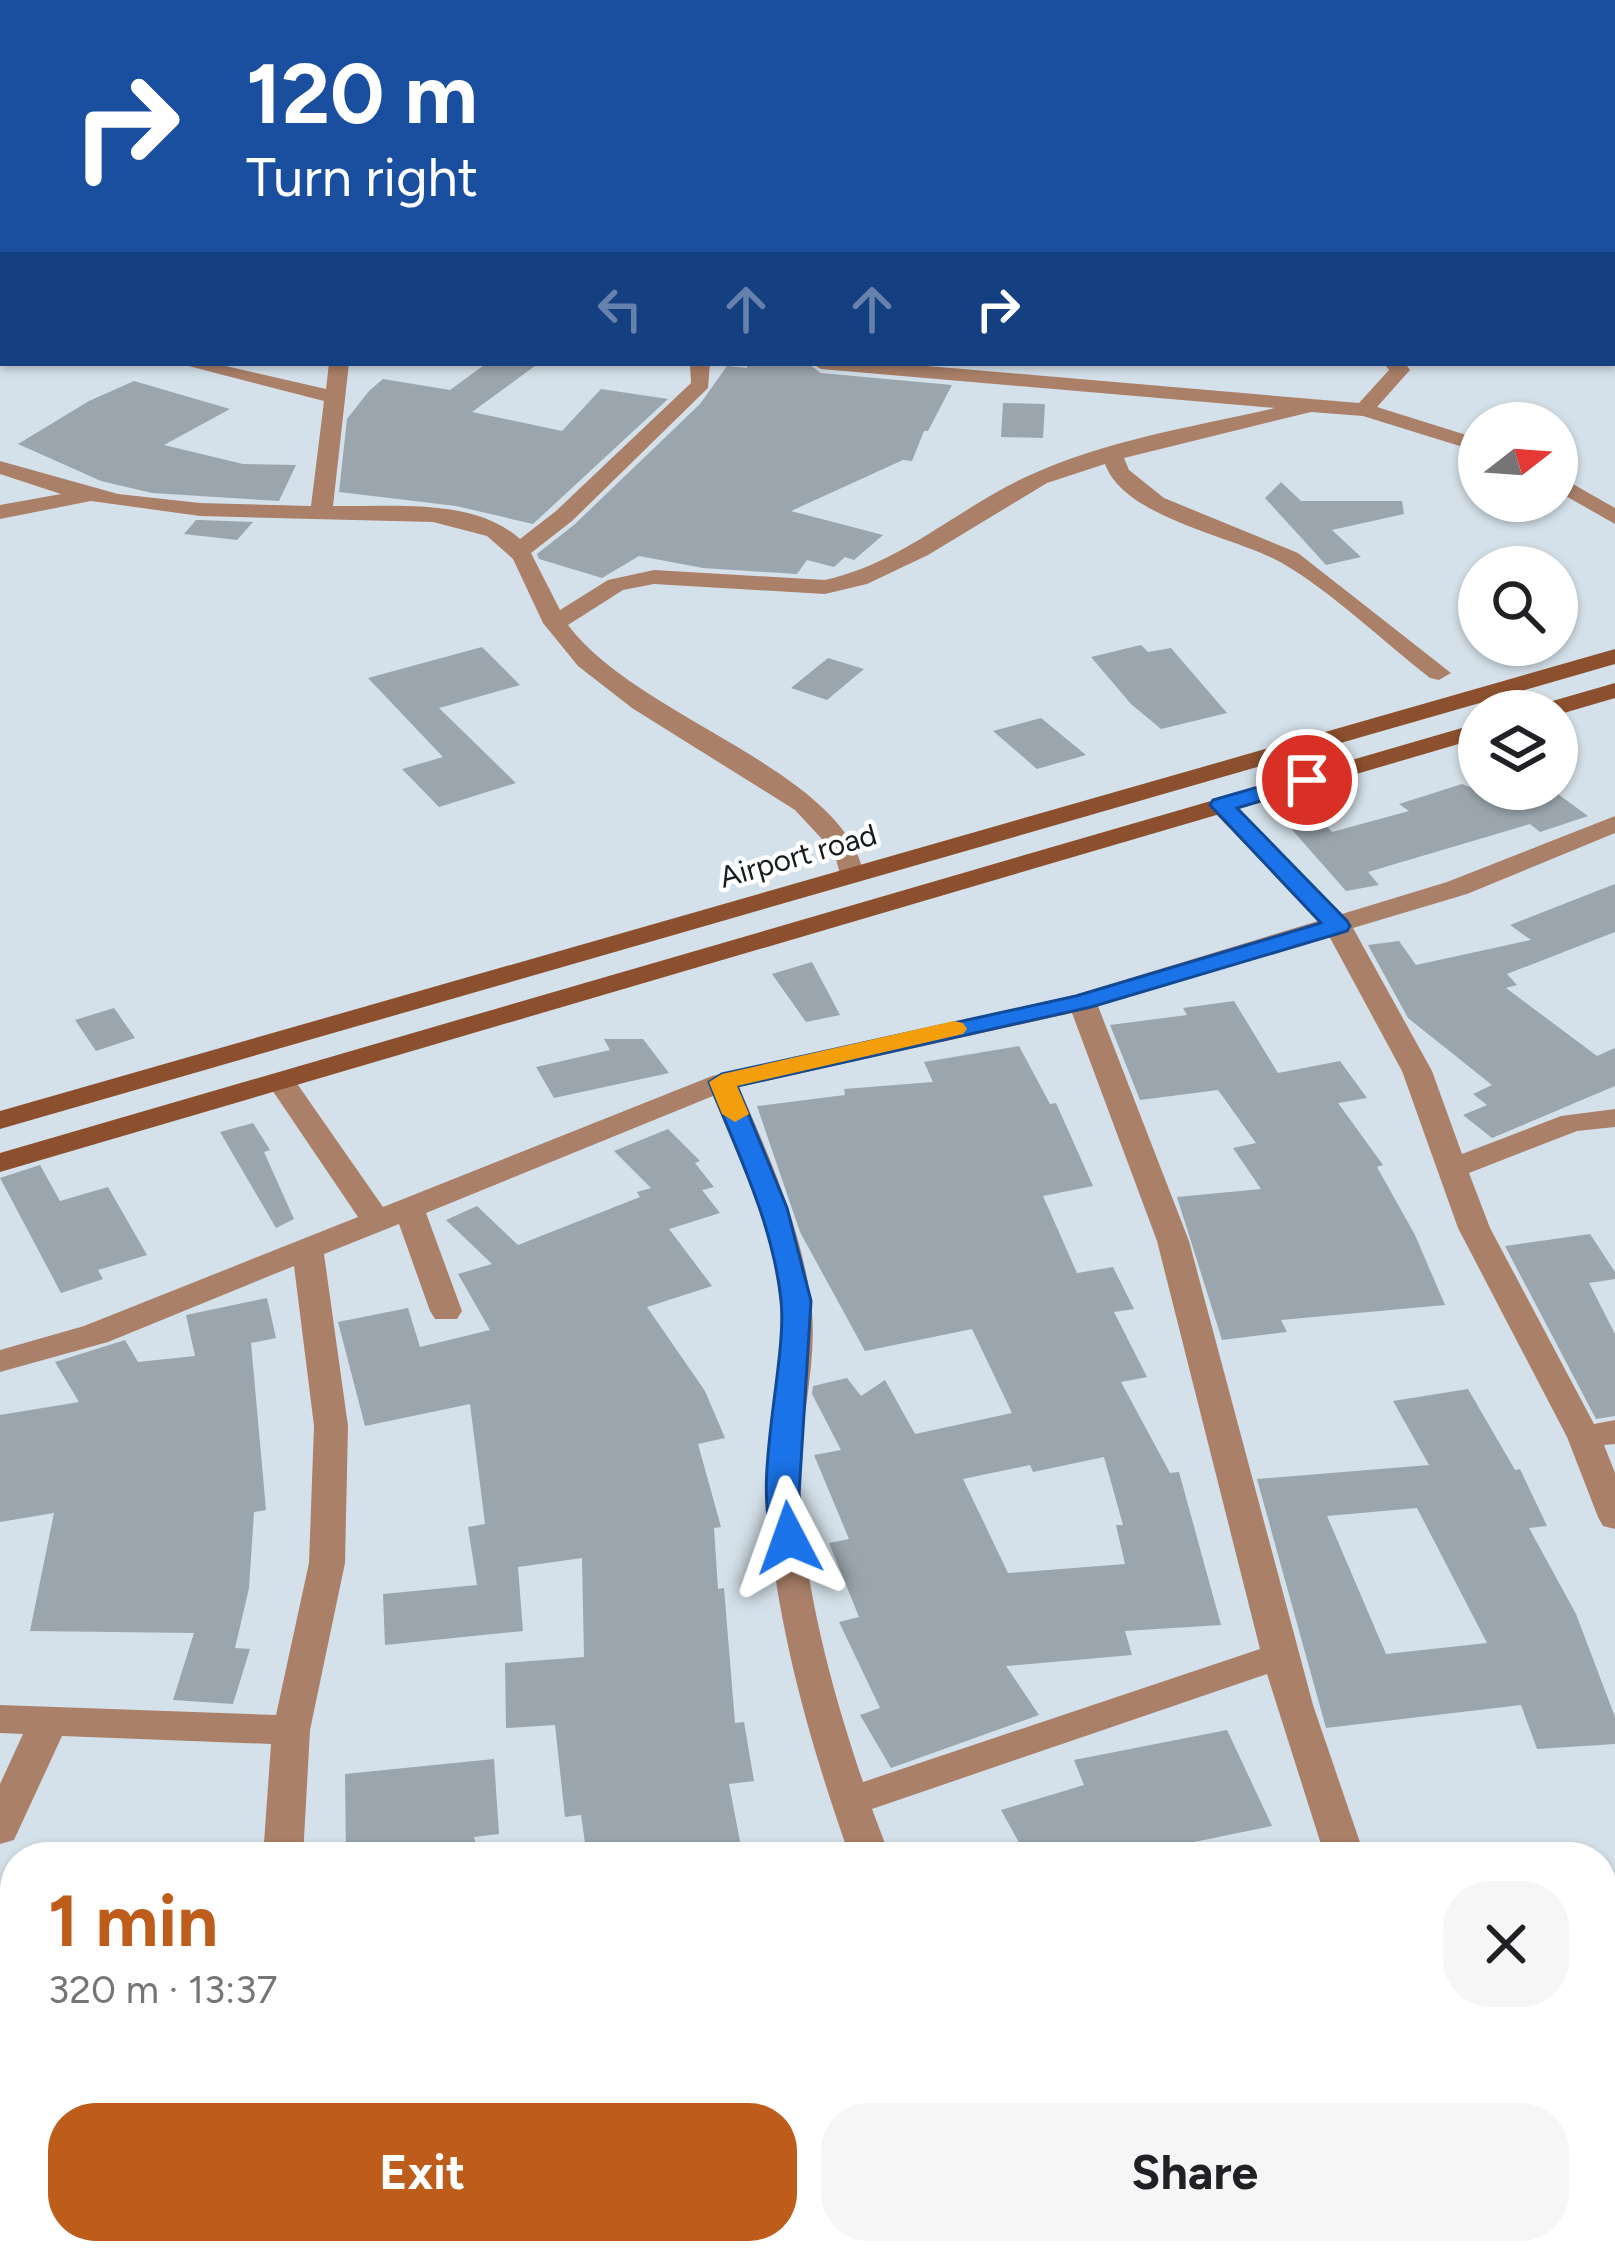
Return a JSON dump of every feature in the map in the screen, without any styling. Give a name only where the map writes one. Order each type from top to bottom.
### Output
[{"type":"main road","name":"Airport road","points":[[0,1120],[1615,656]]},
{"type":"main road","points":[[1558,672],[1604,694]]},
{"type":"main road","points":[[0,1162],[1458,736]]},
{"type":"street","points":[[1188,0],[1222,0]]},
{"type":"street","points":[[200,366],[336,398]]},
{"type":"street","points":[[321,513],[339,366]]},
{"type":"street","points":[[518,552],[608,476],[700,384],[700,366]]},
{"type":"street","points":[[852,366],[1365,410],[1458,439]]},
{"type":"street","points":[[1365,410],[1375,392],[1394,380],[1400,370],[1397,366]]},
{"type":"street","points":[[555,622],[616,585],[654,578],[825,587],[852,584],[884,572],[981,507],[1072,467],[1095,465],[1112,454],[1311,404]]},
{"type":"street","points":[[1112,454],[1119,473],[1156,503],[1290,558],[1439,673]]},
{"type":"street","points":[[0,467],[127,504],[392,513],[465,522],[499,532],[518,552],[555,622],[594,668],[653,711],[772,782],[836,830],[853,861],[851,875]]},
{"type":"street","points":[[0,512],[95,495]]},
{"type":"street","points":[[1578,495],[1615,517]]},
{"type":"street","points":[[1221,805],[1338,926],[1417,1071],[1474,1228],[1599,1435],[1615,1517]]},
{"type":"street","points":[[0,1360],[96,1334],[722,1082],[1082,1002],[1457,888],[1602,829],[1615,853]]},
{"type":"street","points":[[1082,1002],[1124,1100],[1174,1243],[1307,1761],[1339,1842]]},
{"type":"street","points":[[281,1082],[375,1219]]},
{"type":"street","points":[[722,1082],[773,1208],[796,1301],[783,1494],[800,1625],[864,1842]]},
{"type":"street","points":[[1452,1169],[1573,1122],[1615,1118]]},
{"type":"street","points":[[407,1206],[446,1311]]},
{"type":"street","points":[[284,1842],[291,1730],[327,1563],[331,1426],[308,1251]]},
{"type":"street","points":[[849,1802],[1280,1656]]},
{"type":"street","points":[[0,1829],[35,1747],[54,1718]]},
{"type":"street","points":[[0,1719],[291,1730]]},
{"type":"building","points":[[483,366],[535,366],[472,412],[562,431],[601,389],[668,399],[533,524],[456,506],[339,492],[347,419],[369,391],[383,379],[450,390]]},
{"type":"building","points":[[727,366],[811,366],[821,373],[952,385],[912,461],[903,460],[791,511],[883,535],[854,560],[845,557],[834,567],[807,560],[797,574],[703,568],[639,556],[602,578],[539,559],[537,554],[575,524],[700,404]]},
{"type":"building","points":[[134,381],[230,409],[164,445],[243,464],[296,465],[279,501],[152,493],[101,481],[18,444],[89,401]]},
{"type":"building","points":[[1003,403],[1045,404],[1043,438],[1001,437]]},
{"type":"building","points":[[1281,482],[1301,501],[1402,501],[1404,514],[1332,530],[1361,557],[1326,565],[1265,498]]},
{"type":"building","points":[[196,520],[253,522],[237,540],[184,534]]},
{"type":"building","points":[[1141,645],[1148,652],[1171,648],[1227,713],[1161,729],[1131,704],[1091,657]]},
{"type":"building","points":[[482,647],[520,685],[439,708],[516,783],[439,807],[402,769],[443,757],[368,678]]},
{"type":"building","points":[[828,658],[864,669],[827,700],[791,688]]},
{"type":"building","points":[[1041,718],[1086,755],[1037,769],[993,731]]},
{"type":"building","points":[[1458,785],[1458,810],[1578,809],[1588,816],[1540,832],[1530,824],[1368,872],[1379,885],[1346,891],[1287,824],[1319,817],[1332,832],[1409,811],[1399,804]]},
{"type":"building","points":[[1615,884],[1615,932],[1507,974],[1517,985],[1506,988],[1597,1056],[1615,1048],[1615,1086],[1492,1138],[1463,1115],[1487,1105],[1473,1094],[1492,1085],[1408,1018],[1368,945],[1399,941],[1416,965],[1531,940],[1510,925]]},
{"type":"building","points":[[812,962],[840,1015],[806,1022],[772,974]]},
{"type":"building","points":[[1234,1001],[1278,1073],[1340,1061],[1367,1098],[1338,1103],[1383,1165],[1377,1167],[1415,1235],[1445,1305],[1281,1320],[1287,1332],[1222,1340],[1177,1197],[1261,1189],[1233,1148],[1256,1143],[1218,1090],[1140,1100],[1110,1025],[1187,1015],[1183,1008]]},
{"type":"building","points":[[114,1008],[135,1038],[96,1051],[75,1020]]},
{"type":"building","points":[[604,1039],[643,1039],[669,1073],[554,1098],[536,1067],[610,1050]]},
{"type":"building","points":[[1019,1046],[1050,1104],[1056,1103],[1093,1186],[1043,1196],[1077,1273],[1113,1267],[1134,1309],[1114,1312],[1147,1377],[1121,1382],[1170,1473],[1179,1472],[1221,1625],[1125,1631],[1132,1655],[1006,1666],[1039,1715],[891,1768],[860,1715],[880,1708],[839,1622],[859,1617],[829,1543],[849,1539],[814,1455],[841,1450],[812,1394],[813,1386],[847,1378],[861,1396],[885,1380],[915,1434],[1012,1413],[972,1329],[865,1351],[800,1232],[757,1106],[845,1095],[844,1089],[933,1082],[924,1062]],"holes":[[[1104,1457],[1123,1525],[1116,1525],[1125,1564],[1008,1573],[963,1479],[1030,1465],[1033,1472]]]},
{"type":"building","points":[[253,1123],[270,1150],[264,1152],[294,1219],[276,1228],[220,1132]]},
{"type":"building","points":[[668,1129],[700,1161],[695,1163],[714,1187],[702,1190],[720,1213],[669,1229],[712,1286],[647,1307],[705,1391],[725,1438],[698,1444],[721,1527],[714,1528],[718,1589],[724,1588],[735,1723],[744,1722],[754,1781],[729,1784],[740,1842],[585,1842],[581,1815],[565,1817],[555,1725],[506,1728],[505,1663],[584,1657],[582,1558],[518,1567],[523,1631],[385,1645],[383,1594],[477,1585],[468,1527],[485,1524],[470,1404],[365,1426],[338,1322],[408,1308],[420,1347],[490,1330],[458,1274],[492,1264],[446,1220],[477,1206],[518,1245],[640,1197],[637,1192],[651,1188],[614,1151]]},
{"type":"building","points":[[40,1165],[60,1201],[108,1187],[147,1255],[98,1270],[103,1279],[61,1293],[0,1178]]},
{"type":"building","points":[[1590,1234],[1615,1272],[1615,1279],[1589,1283],[1615,1334],[1615,1416],[1596,1419],[1505,1246]]},
{"type":"building","points":[[267,1298],[276,1338],[251,1343],[266,1510],[254,1512],[249,1588],[235,1648],[250,1649],[233,1704],[173,1700],[194,1633],[30,1631],[54,1513],[0,1522],[0,1415],[79,1402],[55,1362],[125,1340],[138,1362],[195,1356],[186,1315]]},
{"type":"building","points":[[1468,1389],[1515,1470],[1520,1469],[1547,1526],[1529,1528],[1576,1614],[1615,1717],[1615,1744],[1537,1749],[1521,1705],[1326,1728],[1257,1479],[1429,1465],[1393,1401]],"holes":[[[1417,1508],[1487,1643],[1386,1654],[1327,1516]]]},
{"type":"building","points":[[1227,1730],[1272,1826],[1194,1842],[1019,1842],[1001,1810],[1084,1785],[1074,1760]]},
{"type":"building","points":[[494,1759],[499,1834],[474,1837],[475,1842],[346,1842],[345,1774]]},
{"type":"slow traffic","points":[[735,1114],[722,1082],[954,1029]]},
{"type":"route","points":[[789,1538],[783,1494],[796,1301],[773,1208],[722,1082],[1082,1002],[1338,926],[1221,805],[1307,780]]}]
